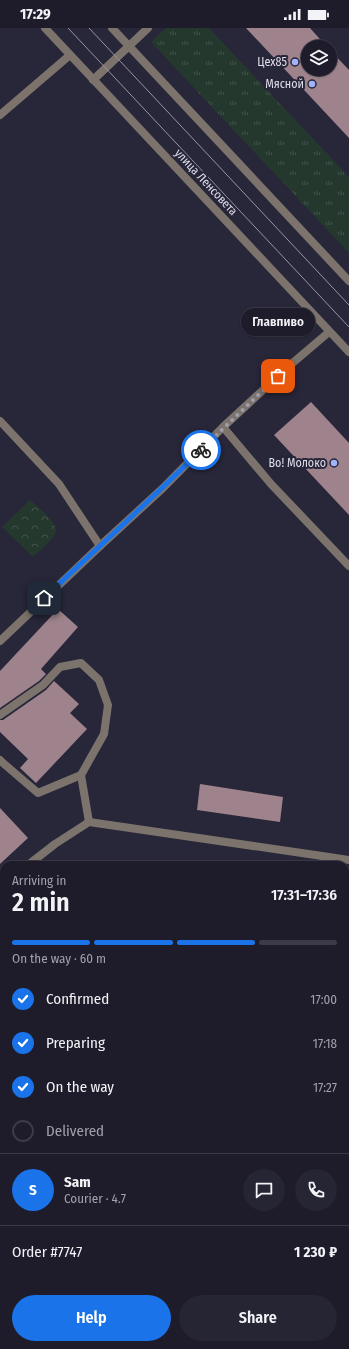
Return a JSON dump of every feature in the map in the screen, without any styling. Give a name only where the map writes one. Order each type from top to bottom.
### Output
[{"type":"street","name":"улица Ленсовета","points":[[45,28],[349,352]]},
{"type":"street","points":[[112,28],[349,281]]},
{"type":"street","points":[[93,80],[148,28]]},
{"type":"street","points":[[0,115],[70,55]]},
{"type":"street","points":[[0,641],[163,488],[224,427],[289,366],[330,332]]},
{"type":"street","points":[[0,421],[59,484],[100,546]]},
{"type":"street","points":[[224,427],[271,484],[349,566]]},
{"type":"street","points":[[0,715],[43,685],[60,667],[80,663],[98,680],[108,706],[104,734],[81,775],[38,793],[0,760]]},
{"type":"street","points":[[81,775],[89,822]]},
{"type":"street","points":[[33,861],[55,844],[89,822],[330,856],[349,860]]},
{"type":"green space","points":[[166,28],[209,28],[349,177],[349,253],[151,42]]},
{"type":"green space","points":[[30,500],[50,519],[56,531],[50,541],[33,557],[2,527]]},
{"type":"building","points":[[246,28],[310,28],[321,40],[301,40],[301,76],[337,76],[337,57],[349,70],[349,138]]},
{"type":"building","points":[[311,402],[349,443],[349,515],[274,435]]},
{"type":"building","points":[[58,609],[78,627],[41,669],[46,674],[39,681],[0,708],[0,671]]},
{"type":"building","points":[[54,681],[79,704],[70,713],[87,729],[36,783],[20,768],[28,759],[0,732],[0,720],[3,720],[46,690]]},
{"type":"building","points":[[200,784],[283,797],[280,822],[197,810]]},
{"type":"building","points":[[0,808],[28,838],[3,861],[0,861]]},
{"type":"tram line","points":[[68,28],[349,327]]},
{"type":"tram line","points":[[89,28],[349,305]]},
{"type":"way so far","points":[[201,450],[278,376]]},
{"type":"place","name":"Цех85","points":[[295,62]]},
{"type":"place","name":"Мясной","points":[[312,84]]},
{"type":"place","name":"Главпиво","points":[[278,376]]},
{"type":"place","name":"Во! Молоко","points":[[334,463]]},
{"type":"route","points":[[44,598],[163,488],[201,450]]}]
